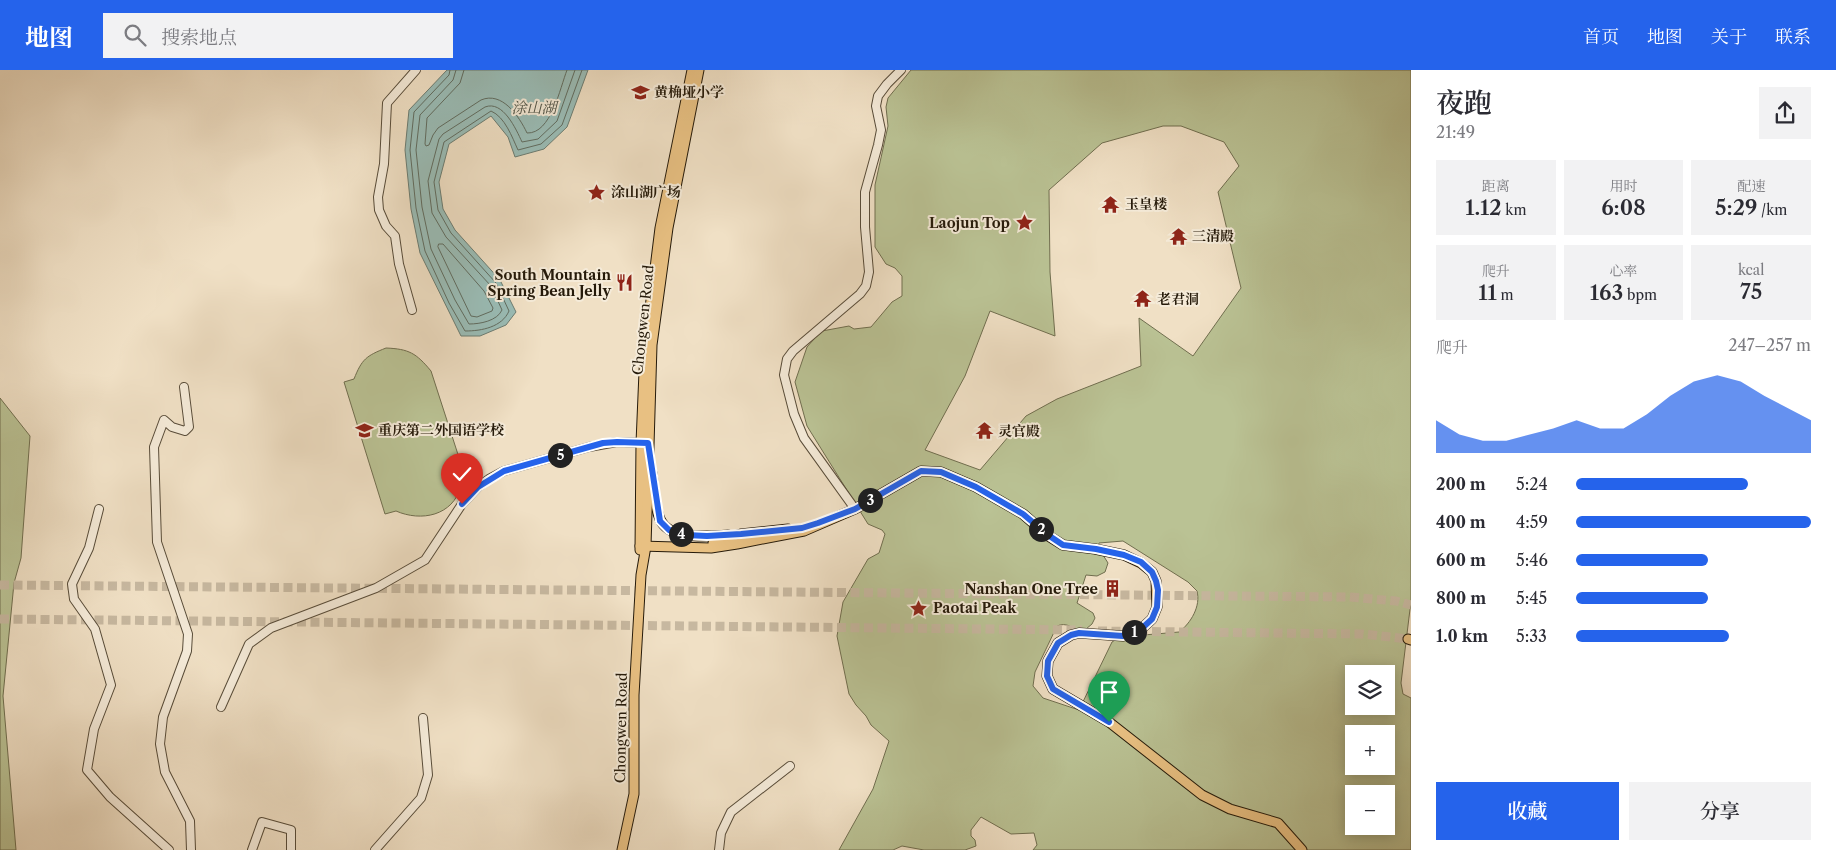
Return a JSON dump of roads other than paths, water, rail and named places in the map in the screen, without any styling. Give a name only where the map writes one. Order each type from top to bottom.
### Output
[{"type":"main road","name":"Chongwen Road","points":[[622,850],[634,794],[634,695],[643,544],[643,364],[660,228],[692,70]]},
{"type":"main road","name":"Chongwen Road","points":[[644,443],[651,354],[668,228],[700,70]]},
{"type":"main road","points":[[644,443],[658,514],[664,527],[686,535],[781,533],[812,529],[855,509],[921,471],[941,472],[981,489],[1023,514],[1063,545],[1124,555],[1141,562],[1152,572],[1156,581],[1157,607],[1152,619],[1139,631],[1123,636],[1079,633],[1071,635],[1058,643],[1048,661],[1047,676],[1053,689],[1109,722],[1202,795],[1230,809],[1278,823],[1302,850]]},
{"type":"main road","points":[[643,544],[710,548],[748,542],[781,533]]},
{"type":"main road","points":[[741,534],[738,537],[739,540],[748,542]]},
{"type":"main road","points":[[643,544],[710,544],[741,534]]},
{"type":"street","points":[[412,310],[399,264],[395,236],[386,226],[379,210],[378,197],[384,164],[387,103],[416,70]]},
{"type":"street","points":[[855,509],[804,438],[794,414],[786,386],[785,366],[788,359],[801,343],[860,294],[866,286],[869,272],[864,227],[864,192],[881,130],[876,106],[878,96],[887,84],[902,70]]},
{"type":"street","points":[[184,387],[189,427],[185,431],[172,427],[164,420],[154,447],[157,542],[188,634],[187,652],[163,717],[160,744],[166,772],[190,821],[191,850]]},
{"type":"street","points":[[221,707],[250,644],[270,628],[376,588],[425,560],[462,504],[478,487],[504,471],[603,443],[644,443]]},
{"type":"street","points":[[99,509],[89,548],[72,584],[74,599],[95,629],[111,685],[94,729],[87,770],[110,797],[168,850]]},
{"type":"street","points":[[375,850],[420,798],[428,775],[423,718]]},
{"type":"street","points":[[719,850],[721,832],[731,812],[790,766]]},
{"type":"street","points":[[252,850],[262,822],[291,830],[291,850]]},
{"type":"water","name":"涂山湖","points":[[447,70],[588,70],[567,127],[544,149],[515,157],[508,137],[491,116],[449,144],[439,182],[443,209],[455,230],[500,280],[516,312],[506,325],[480,336],[461,336],[420,253],[411,209],[405,150],[409,110]]},
{"type":"tunnel","points":[[0,585],[1349,597],[1396,601],[1411,605]]},
{"type":"tunnel","points":[[0,619],[1082,630]]},
{"type":"tunnel","points":[[1098,631],[1363,634],[1408,639]]},
{"type":"place","name":"黄桷垭小学","points":[[640,92]]},
{"type":"place","name":"涂山湖广场","points":[[597,192]]},
{"type":"place","name":"玉皇楼","points":[[1111,204]]},
{"type":"place","name":"Laojun Top","points":[[1024,223]]},
{"type":"place","name":"三清殿","points":[[1178,236]]},
{"type":"place","name":"South Mountain Spring Bean Jelly","points":[[625,283]]},
{"type":"place","name":"老君洞","points":[[1143,299]]},
{"type":"place","name":"重庆第二外国语学校","points":[[364,430]]},
{"type":"place","name":"灵官殿","points":[[984,431]]},
{"type":"place","name":"Nanshan One Tree","points":[[1112,589]]},
{"type":"place","name":"Paotai Peak","points":[[919,608]]}]
